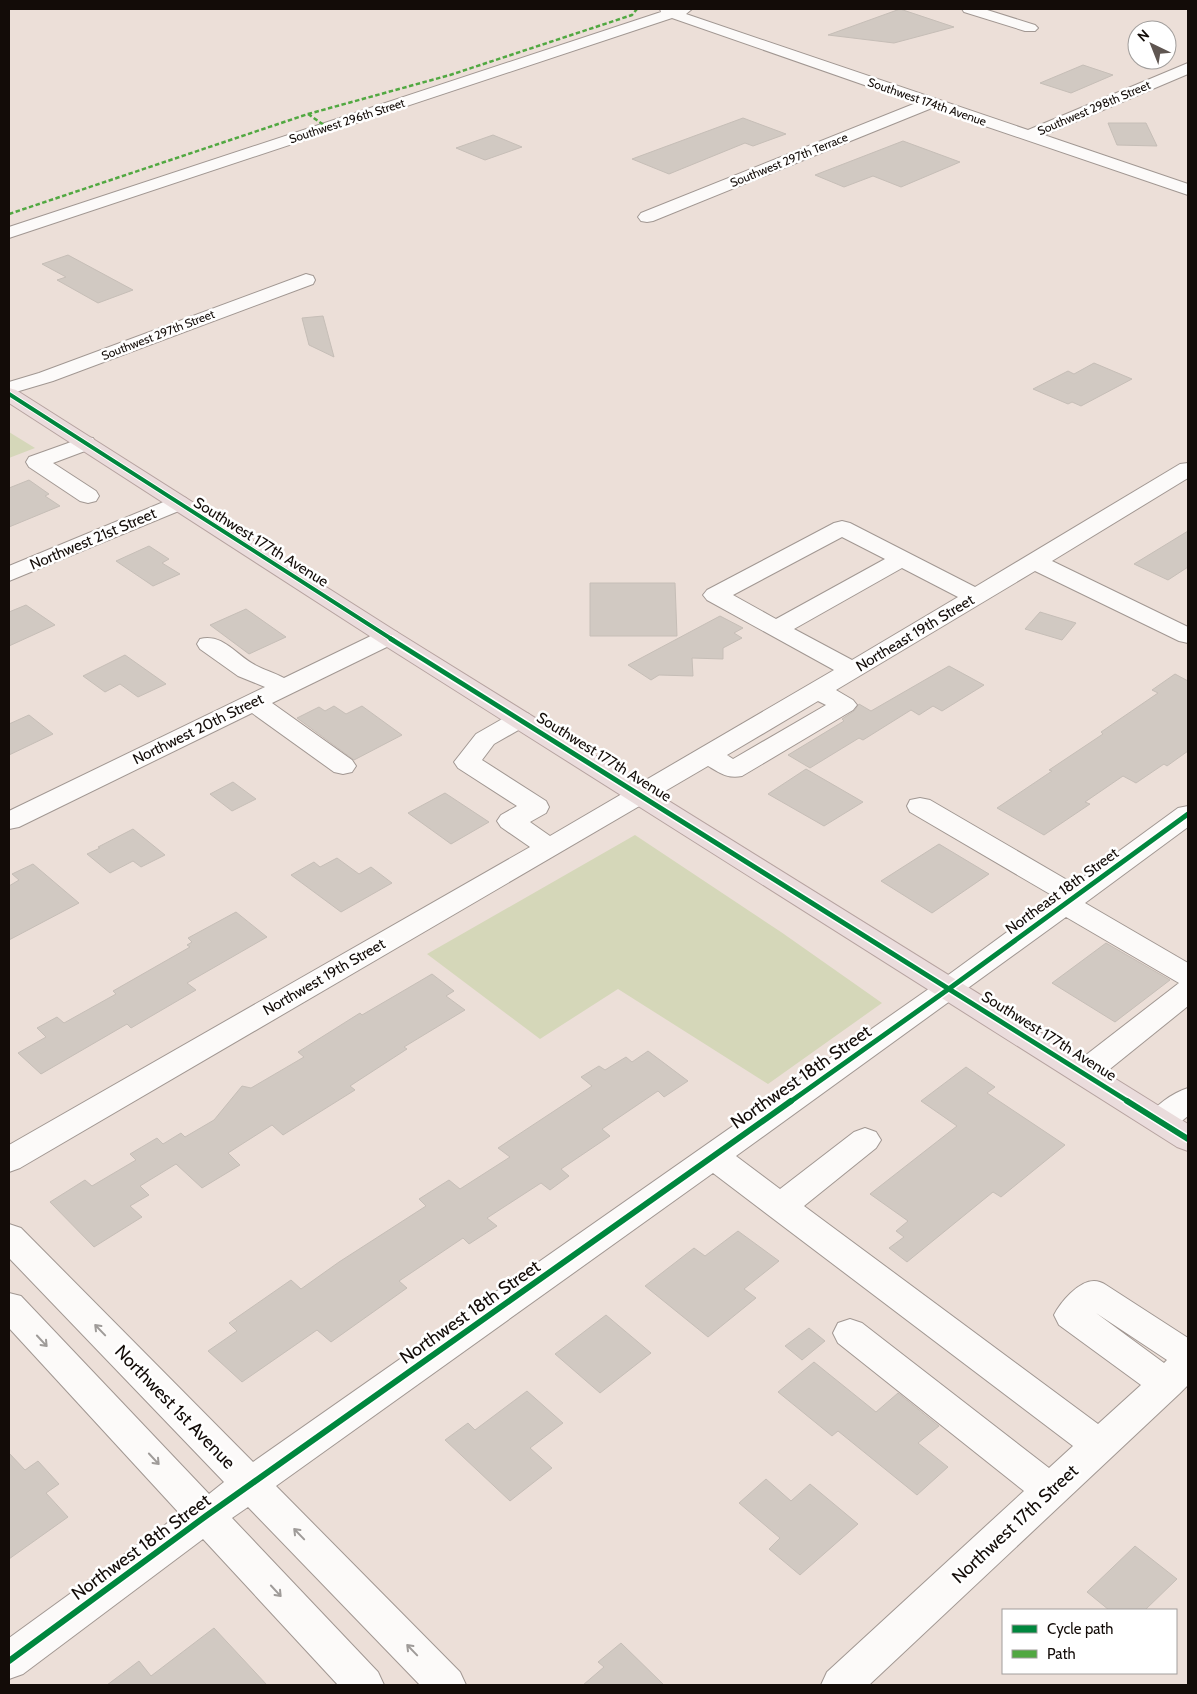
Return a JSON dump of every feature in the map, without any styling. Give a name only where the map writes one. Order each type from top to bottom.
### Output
[{"type":"highway","name":"Southwest 177th Avenue","points":[[9,394],[388,637],[1188,1139]]},
{"type":"street","points":[[969,9],[1030,28]]},
{"type":"street","name":"Southwest 174th Avenue","points":[[675,10],[685,18],[931,104],[1188,190]]},
{"type":"street","name":"Southwest 296th Street","points":[[9,233],[675,10]]},
{"type":"street","name":"Southwest 298th Street","points":[[1028,136],[1188,68]]},
{"type":"street","name":"Southwest 297th Terrace","points":[[647,217],[931,104]]},
{"type":"street","name":"Southwest 297th Street","points":[[9,388],[46,377],[306,280]]},
{"type":"street","points":[[84,443],[36,462],[88,496]]},
{"type":"street","name":"Northeast 19th Street","points":[[640,795],[708,754],[733,770],[844,705],[818,690],[1188,469]]},
{"type":"street","name":"Northwest 21st Street","points":[[9,574],[178,503]]},
{"type":"street","points":[[852,670],[715,595],[842,528],[976,597]]},
{"type":"street","points":[[776,629],[902,559]]},
{"type":"street","points":[[1035,562],[1188,636]]},
{"type":"street","name":"Northwest 20th Street","points":[[9,821],[388,637]]},
{"type":"street","points":[[209,644],[247,670],[255,672],[284,687]]},
{"type":"street","points":[[254,702],[342,766]]},
{"type":"street","points":[[520,719],[485,738],[467,762],[536,807],[511,821],[549,848]]},
{"type":"street","name":"Northwest 19th Street","points":[[9,1160],[640,795]]},
{"type":"street","points":[[920,806],[1188,976]]},
{"type":"street","name":"Northeast 18th Street","points":[[950,988],[1070,900],[1187,818]]},
{"type":"street","name":"Northwest 18th Street","points":[[9,1661],[206,1516],[950,988]]},
{"type":"street","points":[[1084,1073],[1188,991]]},
{"type":"street","points":[[1161,1121],[1188,1099]]},
{"type":"street","points":[[780,1206],[865,1140]]},
{"type":"street","points":[[713,1156],[1100,1446]]},
{"type":"street","name":"Northwest 1st Avenue","points":[[9,1237],[446,1685]]},
{"type":"street","points":[[9,1306],[364,1685]]},
{"type":"street","points":[[850,1333],[1051,1491]]},
{"type":"street","name":"Northwest 17th Street","points":[[841,1685],[1100,1446],[1181,1368]]},
{"type":"green space","points":[[9,432],[35,448],[9,458]]},
{"type":"green space","points":[[635,835],[781,932],[882,1003],[768,1084],[618,989],[540,1039],[427,954]]},
{"type":"building","points":[[900,9],[954,27],[894,43],[828,35]]},
{"type":"building","points":[[1083,65],[1113,75],[1071,93],[1040,83]]},
{"type":"building","points":[[743,118],[786,134],[753,146],[745,143],[669,174],[632,159]]},
{"type":"building","points":[[1108,123],[1146,123],[1157,146],[1117,145]]},
{"type":"building","points":[[493,135],[522,147],[485,160],[456,148]]},
{"type":"building","points":[[903,141],[960,162],[901,187],[873,176],[844,187],[815,175]]},
{"type":"building","points":[[68,255],[133,290],[98,303],[57,280],[66,277],[42,264]]},
{"type":"building","points":[[323,316],[334,357],[309,345],[302,318]]},
{"type":"building","points":[[1094,363],[1132,379],[1081,406],[1072,402],[1068,404],[1033,389],[1068,371],[1074,374]]},
{"type":"building","points":[[29,480],[49,494],[45,496],[60,506],[9,527],[9,488]]},
{"type":"building","points":[[1188,531],[1188,567],[1168,580],[1134,564]]},
{"type":"building","points":[[149,546],[169,559],[162,563],[180,574],[153,586],[116,561]]},
{"type":"building","points":[[590,583],[675,583],[677,636],[590,636]]},
{"type":"building","points":[[26,605],[55,625],[9,646],[9,612]]},
{"type":"building","points":[[246,609],[286,637],[249,654],[210,625]]},
{"type":"building","points":[[1040,612],[1076,623],[1062,640],[1025,629]]},
{"type":"building","points":[[720,616],[743,628],[734,633],[742,638],[723,648],[723,659],[692,658],[693,676],[659,675],[651,680],[628,665]]},
{"type":"building","points":[[125,655],[166,684],[138,697],[120,684],[105,692],[83,676]]},
{"type":"building","points":[[949,666],[984,685],[942,711],[933,706],[919,715],[911,710],[863,740],[859,738],[810,768],[788,755],[844,721],[842,719],[854,711],[859,704],[871,711]]},
{"type":"building","points":[[1175,674],[1188,681],[1188,751],[1167,766],[1164,764],[1136,783],[1123,776],[1085,802],[1090,804],[1044,835],[997,808],[1052,771],[1049,770],[1103,734],[1101,732],[1158,693],[1152,690]]},
{"type":"building","points":[[334,706],[346,714],[362,706],[402,735],[354,760],[297,718],[319,707],[325,711]]},
{"type":"building","points":[[29,715],[53,734],[9,755],[9,724]]},
{"type":"building","points":[[806,769],[863,802],[824,826],[768,794]]},
{"type":"building","points":[[233,782],[256,799],[232,811],[210,794]]},
{"type":"building","points":[[445,793],[489,822],[451,844],[408,813]]},
{"type":"building","points":[[133,829],[165,855],[141,867],[133,861],[110,873],[87,854],[100,848],[98,847]]},
{"type":"building","points":[[939,844],[989,874],[932,913],[881,881]]},
{"type":"building","points":[[337,858],[359,874],[371,867],[392,883],[341,912],[291,875],[314,862],[320,867]]},
{"type":"building","points":[[33,864],[79,903],[9,940],[9,886],[19,880],[12,874]]},
{"type":"building","points":[[236,912],[267,937],[187,983],[196,990],[131,1028],[127,1024],[41,1074],[18,1053],[46,1037],[37,1028],[57,1017],[64,1023],[116,994],[113,991],[190,947],[187,945],[192,942],[188,938]]},
{"type":"building","points":[[1106,943],[1170,980],[1115,1022],[1052,983]]},
{"type":"building","points":[[432,974],[454,991],[446,996],[465,1010],[404,1047],[407,1049],[350,1086],[355,1090],[283,1135],[272,1125],[228,1153],[240,1165],[202,1188],[176,1164],[140,1186],[149,1195],[130,1206],[142,1217],[94,1247],[50,1202],[85,1180],[92,1186],[136,1160],[130,1154],[157,1138],[163,1144],[181,1133],[185,1137],[214,1120],[242,1086],[251,1088],[304,1057],[298,1052],[360,1013],[362,1015]]},
{"type":"building","points":[[648,1051],[688,1081],[664,1097],[658,1091],[602,1129],[610,1136],[561,1169],[569,1176],[550,1190],[541,1183],[487,1218],[497,1226],[469,1244],[463,1238],[399,1281],[407,1288],[331,1342],[317,1330],[242,1382],[208,1351],[237,1331],[229,1323],[291,1280],[301,1289],[426,1206],[419,1199],[449,1180],[460,1189],[510,1157],[498,1148],[592,1086],[581,1077],[599,1066],[605,1070],[626,1057],[632,1062]]},
{"type":"building","points":[[966,1067],[995,1087],[987,1093],[1065,1145],[1001,1197],[993,1192],[907,1262],[889,1248],[904,1237],[896,1231],[908,1221],[870,1194],[957,1126],[921,1101]]},
{"type":"building","points":[[738,1231],[779,1261],[744,1289],[756,1298],[708,1337],[645,1286],[694,1248],[705,1256]]},
{"type":"building","points":[[606,1315],[651,1353],[600,1393],[555,1354]]},
{"type":"building","points":[[809,1328],[825,1341],[802,1360],[785,1346]]},
{"type":"building","points":[[814,1362],[876,1412],[898,1393],[939,1426],[918,1443],[948,1467],[917,1495],[838,1431],[832,1436],[778,1392]]},
{"type":"building","points":[[527,1391],[563,1423],[530,1448],[552,1468],[510,1501],[445,1440],[468,1423],[475,1430]]},
{"type":"building","points":[[9,1453],[25,1470],[38,1461],[59,1484],[46,1493],[68,1517],[9,1559]]},
{"type":"building","points":[[766,1479],[791,1501],[810,1484],[858,1524],[800,1575],[769,1549],[780,1538],[739,1503]]},
{"type":"building","points":[[1135,1546],[1177,1579],[1146,1609],[1108,1609],[1087,1592]]},
{"type":"building","points":[[214,1628],[267,1685],[107,1685],[139,1661],[151,1676]]},
{"type":"building","points":[[621,1643],[664,1685],[583,1685],[604,1667],[598,1662]]},
{"type":"marked path","points":[[9,214],[308,114],[450,75],[632,15],[637,9]]},
{"type":"marked path","points":[[308,114],[328,128]]},
{"type":"cycle path","points":[[9,394],[388,637],[1188,1139]]},
{"type":"cycle path","points":[[9,1661],[206,1516],[950,988],[1188,814]]}]
